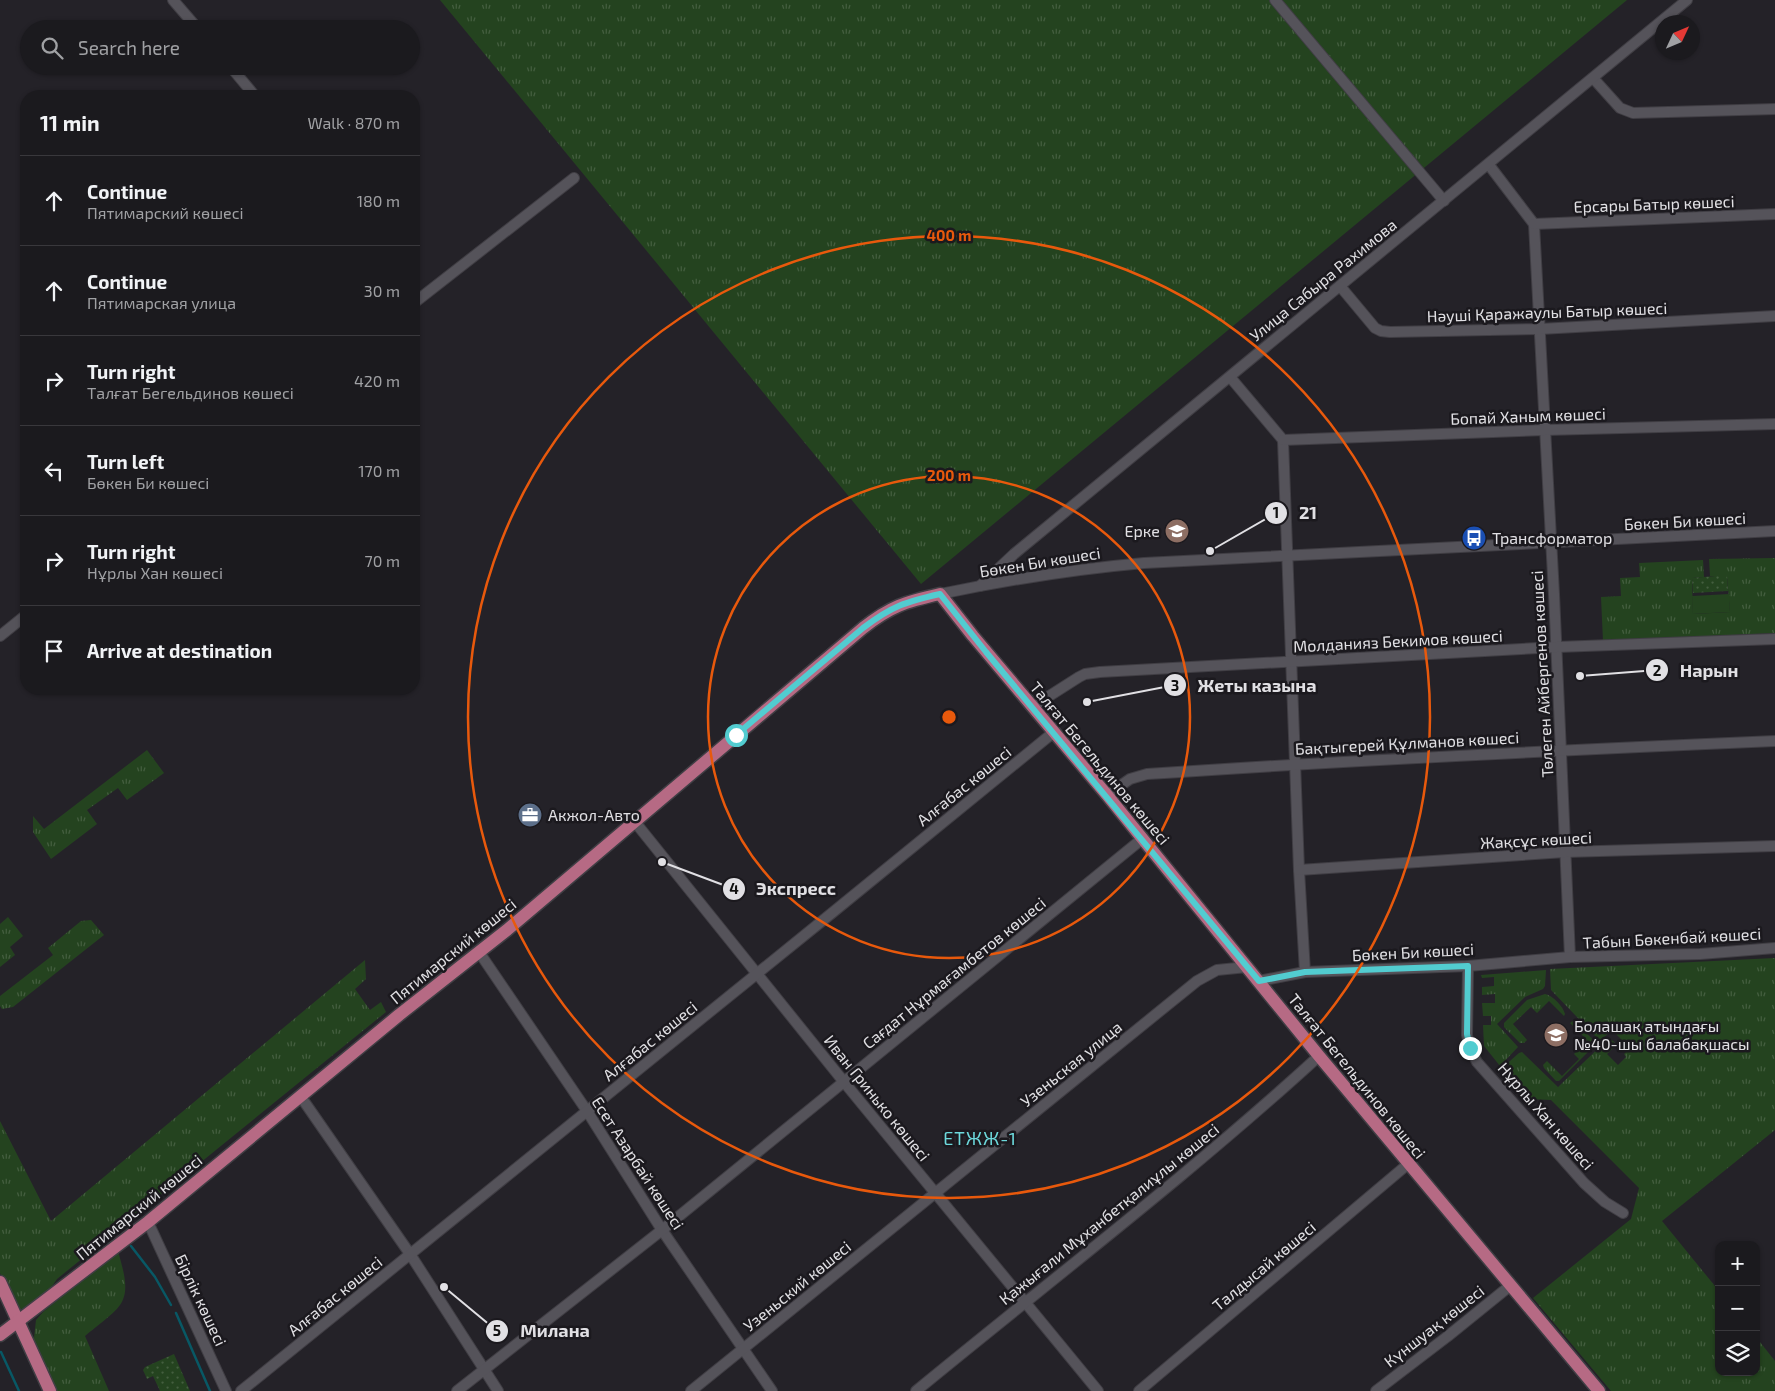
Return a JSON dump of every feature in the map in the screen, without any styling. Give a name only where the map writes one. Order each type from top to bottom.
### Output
[{"type":"main road","name":"Пятимарский көшесі","points":[[0,1335],[148,1222],[399,1015],[479,952],[863,628],[888,610],[905,602],[940,594]]},
{"type":"main road","name":"Талғат Бегельдинов көшесі","points":[[940,594],[1408,1164],[1599,1391]]},
{"type":"main road","points":[[0,1282],[42,1391]]},
{"type":"main road","points":[[0,1300],[15,1324],[50,1391]]},
{"type":"street","points":[[173,0],[190,20]]},
{"type":"street","points":[[1275,0],[1444,201]]},
{"type":"street","name":"Улица Сабыра Рахимова","points":[[980,586],[1014,554],[1687,0]]},
{"type":"street","points":[[238,75],[250,90]]},
{"type":"street","points":[[1593,78],[1620,108],[1633,113],[1775,109]]},
{"type":"street","points":[[1488,164],[1534,224]]},
{"type":"street","points":[[420,298],[574,178]]},
{"type":"street","name":"Ерсары Батыр көшесі","points":[[1534,224],[1775,214]]},
{"type":"street","name":"Төлеген Айбергенов көшесі","points":[[1534,224],[1557,648],[1570,957]]},
{"type":"street","name":"Нәуші Қаражаулы Батыр көшесі","points":[[1340,286],[1369,322],[1381,331],[1540,330],[1775,316]]},
{"type":"street","points":[[1230,377],[1283,440],[1294,764],[1305,972]]},
{"type":"street","name":"Бопай Ханым көшесі","points":[[1283,440],[1775,424]]},
{"type":"street","name":"Бөкен Би көшесі","points":[[940,594],[1106,567],[1286,555],[1551,544],[1775,531]]},
{"type":"street","points":[[0,636],[20,620]]},
{"type":"street","name":"Молданияз Бекимов көшесі","points":[[1032,708],[1085,674],[1291,661],[1775,639]]},
{"type":"street","name":"Алғабас көшесі","points":[[241,1391],[758,974],[1054,732]]},
{"type":"street","name":"Бақтыгерей Құлманов көшесі","points":[[1106,796],[1130,779],[1147,774],[1294,764],[1775,741]]},
{"type":"street","name":"Иван Гринько көшесі","points":[[635,822],[844,1082],[1098,1391]]},
{"type":"street","name":"Сағдат Нұрмағамбетов көшесі","points":[[456,1391],[662,1230],[1142,839]]},
{"type":"street","name":"Жақсұс көшесі","points":[[1299,870],[1565,852],[1775,846]]},
{"type":"street","name":"Табын Бөкенбай көшесі","points":[[1570,957],[1700,954],[1775,948]]},
{"type":"street","name":"Есет Азарбай көшесі","points":[[479,952],[587,1111],[662,1230],[772,1391]]},
{"type":"street","name":"Бөкен Би көшесі","points":[[1259,981],[1305,972],[1468,966],[1570,957]]},
{"type":"street","name":"Нұрлы Хан көшесі","points":[[1468,966],[1467,1034],[1470,1048],[1478,1062],[1584,1182],[1605,1202],[1623,1213]]},
{"type":"street","name":"Узеньская улица","points":[[922,1203],[1206,975],[1217,970],[1247,967]]},
{"type":"street","name":"Қажығали Мұханбетқалиұлы көшесі","points":[[916,1391],[1218,1145],[1319,1056]]},
{"type":"street","points":[[301,1097],[410,1254],[498,1391]]},
{"type":"street","name":"Талдысай көшесі","points":[[1140,1391],[1408,1164]]},
{"type":"street","name":"Узеньский көшесі","points":[[690,1391],[922,1203]]},
{"type":"street","name":"Бірлік көшесі","points":[[148,1222],[226,1391]]},
{"type":"street","name":"Күншуақ көшесі","points":[[1376,1391],[1511,1285]]},
{"type":"green space","points":[[440,0],[1627,0],[921,584]]},
{"type":"green space","points":[[1775,558],[1775,633],[1603,641],[1601,597],[1621,596],[1620,578],[1640,577],[1639,563],[1703,560],[1704,577],[1692,578],[1693,614],[1730,612],[1727,576],[1710,576],[1709,559]]},
{"type":"green space","points":[[1727,575],[1728,591],[1693,593],[1692,578]]},
{"type":"green space","points":[[1729,594],[1730,612],[1693,614],[1692,596]]},
{"type":"green space","points":[[147,750],[164,773],[127,800],[118,788],[87,810],[97,824],[51,859],[33,832],[33,816],[44,829]]},
{"type":"green space","points":[[8,917],[23,936],[10,947],[15,955],[0,967],[0,924]]},
{"type":"green space","points":[[91,920],[104,935],[13,1007],[2,1009],[0,1006],[0,996],[53,955],[48,948],[81,921]]},
{"type":"green space","points":[[1775,958],[1775,1130],[1662,1221],[1715,1286],[1715,1376],[1760,1376],[1760,1342],[1775,1361],[1775,1391],[1611,1391],[1533,1298],[1631,1219],[1639,1188],[1551,1100],[1528,1099],[1502,1068],[1522,1052],[1558,1087],[1609,1038],[1617,1044],[1607,1054],[1618,1065],[1626,1057],[1624,1054],[1630,1048],[1615,1033],[1610,1032],[1600,1041],[1551,990],[1550,969]]},
{"type":"green space","points":[[365,960],[366,979],[355,989],[370,1010],[381,1002],[386,1012],[57,1279],[46,1294],[36,1303],[19,1309],[14,1305],[0,1273],[0,1121],[51,1221]]},
{"type":"green space","points":[[1546,970],[1545,986],[1543,989],[1525,997],[1497,1024],[1518,1047],[1500,1066],[1484,1046],[1483,1025],[1491,1025],[1491,1016],[1483,1016],[1482,1003],[1495,1003],[1495,994],[1482,995],[1482,987],[1494,986],[1494,977],[1482,978],[1481,975]]},
{"type":"green space","points":[[1545,994],[1560,1005],[1564,1011],[1564,1016],[1549,1001],[1537,1013],[1531,1007],[1513,1024],[1527,1040],[1524,1043],[1520,1043],[1504,1027],[1504,1023],[1527,1000]]},
{"type":"green space","points":[[1573,1021],[1595,1042],[1595,1045],[1559,1081],[1556,1081],[1543,1065],[1547,1061],[1562,1076],[1579,1059],[1574,1054],[1587,1040],[1570,1023]]},
{"type":"green space","points":[[118,1251],[125,1278],[123,1299],[113,1313],[85,1336],[109,1391],[54,1391],[33,1347],[36,1320],[43,1312]]},
{"type":"green space","points":[[174,1354],[190,1391],[160,1391],[153,1376],[147,1379],[143,1370],[145,1367]]},
{"type":"waterway","points":[[131,1246],[155,1277],[171,1305]]},
{"type":"waterway","points":[[176,1313],[210,1391]]},
{"type":"waterway","points":[[1,1352],[19,1391]]},
{"type":"place","name":"Ерке","points":[[1177,531]]},
{"type":"place","name":"Трансформатор","points":[[1474,538]]},
{"type":"place","name":"21","points":[[1210,551]]},
{"type":"place","name":"Нарын","points":[[1580,676]]},
{"type":"place","name":"Жеты казына","points":[[1087,702]]},
{"type":"place","name":"Акжол-Авто","points":[[530,815]]},
{"type":"place","name":"Экспресс","points":[[662,862]]},
{"type":"place","name":"Болашақ атындағы №40-шы балабақшасы","points":[[1556,1035]]},
{"type":"place","name":"Милана","points":[[444,1287]]},
{"type":"district","name":"ЕТЖЖ-1","points":[[980,1139]]},
{"type":"route","points":[[736,735],[881,614],[905,602],[940,594],[1032,708],[1054,732],[1259,981],[1305,972],[1468,966],[1467,1034],[1470,1048]]}]
